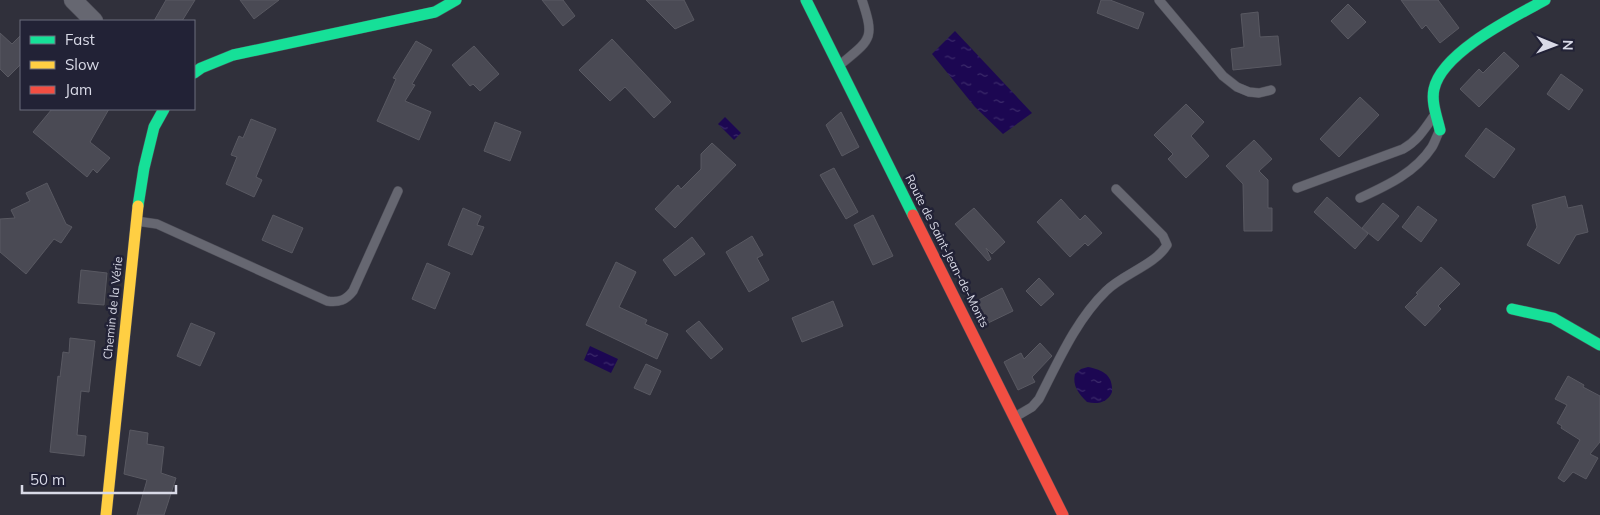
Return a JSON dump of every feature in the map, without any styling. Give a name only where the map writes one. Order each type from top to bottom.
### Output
[{"type":"street","points":[[73,0],[93,20]]},
{"type":"street","points":[[195,73],[201,68],[233,55],[435,12],[456,0]]},
{"type":"street","name":"Route de Saint-Jean-de-Monts","points":[[806,0],[1063,515]]},
{"type":"street","points":[[1440,130],[1433,96],[1434,86],[1441,74],[1457,55],[1474,41],[1545,0]]},
{"type":"street","name":"Chemin de la Vérie","points":[[106,515],[136,221],[144,168],[154,127],[163,110]]},
{"type":"street","points":[[1512,309],[1553,318],[1600,345]]},
{"type":"lane","points":[[814,0],[819,27]]},
{"type":"lane","points":[[838,66],[863,45],[868,36],[870,27],[862,0]]},
{"type":"lane","points":[[1159,0],[1223,76],[1237,87],[1249,92],[1259,93],[1271,90]]},
{"type":"lane","points":[[1296,188],[1403,149],[1419,137],[1436,113]]},
{"type":"lane","points":[[1360,198],[1389,185],[1407,173],[1432,148],[1440,130]]},
{"type":"lane","points":[[1014,418],[1032,407],[1039,399],[1068,343],[1095,303],[1107,290],[1126,276],[1162,254],[1167,245],[1163,236],[1116,189]]},
{"type":"lane","points":[[136,221],[157,224],[327,301],[342,301],[353,291],[398,191]]},
{"type":"water","points":[[955,31],[1032,113],[1003,134],[975,107],[932,54]]},
{"type":"water","points":[[725,117],[741,133],[734,140],[718,124]]},
{"type":"water","points":[[590,346],[618,359],[611,373],[584,360]]},
{"type":"water","points":[[1088,367],[1106,374],[1111,381],[1112,392],[1102,402],[1087,402],[1075,386],[1075,374],[1081,369]]},
{"type":"building","points":[[166,0],[195,0],[183,20],[155,20]]},
{"type":"building","points":[[240,0],[279,0],[254,19]]},
{"type":"building","points":[[542,0],[563,0],[575,16],[563,26]]},
{"type":"building","points":[[646,0],[684,0],[694,20],[675,29]]},
{"type":"building","points":[[1101,0],[1110,0],[1144,13],[1138,29],[1097,13]]},
{"type":"building","points":[[1401,0],[1438,0],[1459,28],[1440,43],[1426,25],[1422,29]]},
{"type":"building","points":[[1348,4],[1366,22],[1348,39],[1331,21]]},
{"type":"building","points":[[1258,12],[1260,37],[1278,36],[1281,65],[1233,70],[1231,49],[1244,47],[1241,14]]},
{"type":"building","points":[[0,33],[12,44],[20,36],[20,65],[8,77],[0,69]]},
{"type":"building","points":[[612,39],[671,102],[654,118],[625,87],[610,101],[579,70]]},
{"type":"building","points":[[416,41],[432,50],[412,84],[415,85],[405,101],[431,112],[419,140],[377,121],[396,79],[393,78]]},
{"type":"building","points":[[474,46],[499,74],[480,91],[473,84],[470,86],[452,65]]},
{"type":"building","points":[[1504,52],[1519,66],[1479,107],[1460,89],[1479,69],[1483,73]]},
{"type":"building","points":[[1561,74],[1583,90],[1569,110],[1547,94]]},
{"type":"building","points":[[1360,97],[1379,115],[1339,157],[1320,139]]},
{"type":"building","points":[[1186,104],[1204,122],[1191,136],[1209,156],[1186,178],[1168,159],[1173,154],[1154,135]]},
{"type":"building","points":[[51,110],[108,110],[90,142],[110,158],[97,173],[93,169],[87,177],[33,132]]},
{"type":"building","points":[[841,112],[859,147],[842,156],[826,125]]},
{"type":"building","points":[[251,119],[276,129],[256,177],[262,180],[254,197],[226,184],[237,157],[231,155],[239,136],[243,138]]},
{"type":"building","points":[[495,122],[521,132],[510,161],[484,151]]},
{"type":"building","points":[[1486,128],[1515,149],[1494,178],[1465,156]]},
{"type":"building","points":[[1254,140],[1272,159],[1259,171],[1268,180],[1268,208],[1272,208],[1272,231],[1244,231],[1243,184],[1226,166]]},
{"type":"building","points":[[712,143],[736,165],[675,228],[655,209],[678,185],[681,189],[701,169],[701,154]]},
{"type":"building","points":[[834,168],[858,212],[846,219],[820,175]]},
{"type":"building","points":[[47,183],[66,224],[72,227],[61,243],[54,239],[26,274],[0,252],[0,219],[15,218],[11,210],[30,201],[26,193]]},
{"type":"building","points":[[1565,196],[1568,208],[1582,205],[1588,232],[1576,235],[1559,264],[1527,245],[1537,227],[1532,205]]},
{"type":"building","points":[[1327,197],[1368,234],[1355,249],[1314,212]]},
{"type":"building","points":[[1061,199],[1080,220],[1085,215],[1102,233],[1088,246],[1085,243],[1070,257],[1037,222]]},
{"type":"building","points":[[1383,203],[1399,216],[1378,241],[1362,228]]},
{"type":"building","points":[[1418,206],[1437,220],[1421,242],[1402,227]]},
{"type":"building","points":[[463,208],[481,216],[477,225],[484,227],[472,255],[448,245]]},
{"type":"building","points":[[974,208],[1005,242],[992,254],[986,248],[991,259],[988,261],[955,224]]},
{"type":"building","points":[[273,215],[303,228],[292,253],[262,240]]},
{"type":"building","points":[[873,215],[893,256],[873,265],[854,225]]},
{"type":"building","points":[[752,236],[763,255],[757,258],[769,280],[749,292],[726,252]]},
{"type":"building","points":[[692,237],[705,254],[675,276],[663,260]]},
{"type":"building","points":[[616,262],[636,272],[619,307],[647,320],[645,324],[668,334],[657,359],[586,325]]},
{"type":"building","points":[[427,263],[450,273],[435,309],[412,299]]},
{"type":"building","points":[[1441,267],[1460,284],[1438,306],[1441,309],[1425,326],[1405,307]]},
{"type":"building","points":[[81,270],[107,273],[104,305],[78,303]]},
{"type":"building","points":[[1039,278],[1054,294],[1041,306],[1026,291]]},
{"type":"building","points":[[1002,288],[1013,311],[986,324],[975,302]]},
{"type":"building","points":[[833,301],[843,326],[802,342],[792,318]]},
{"type":"building","points":[[699,321],[723,349],[711,359],[686,331]]},
{"type":"building","points":[[191,323],[215,333],[200,366],[177,356]]},
{"type":"building","points":[[70,338],[95,341],[89,392],[81,391],[77,435],[86,436],[84,456],[50,452],[58,376],[60,377],[63,352],[69,353]]},
{"type":"building","points":[[1040,343],[1052,356],[1032,377],[1035,382],[1018,390],[1004,362],[1021,353],[1024,359]]},
{"type":"building","points":[[646,364],[661,371],[650,395],[634,388]]},
{"type":"building","points":[[1568,376],[1600,396],[1600,442],[1590,454],[1598,458],[1586,479],[1573,472],[1564,482],[1558,478],[1580,440],[1561,428],[1562,426],[1557,423],[1567,405],[1555,399]]},
{"type":"building","points":[[130,430],[148,433],[147,444],[164,447],[161,473],[176,478],[164,515],[137,515],[147,480],[124,474]]},
{"type":"traffic: fast","points":[[195,72],[233,55],[435,12],[456,0]]},
{"type":"traffic: fast","points":[[806,0],[913,215]]},
{"type":"traffic: fast","points":[[1440,130],[1433,94],[1440,75],[1450,62],[1481,37],[1545,0]]},
{"type":"traffic: fast","points":[[138,206],[144,168],[154,127],[163,110]]},
{"type":"traffic: fast","points":[[1512,309],[1553,318],[1600,345]]},
{"type":"traffic: slow","points":[[106,515],[138,206]]},
{"type":"traffic: jam","points":[[913,215],[1063,515]]}]
